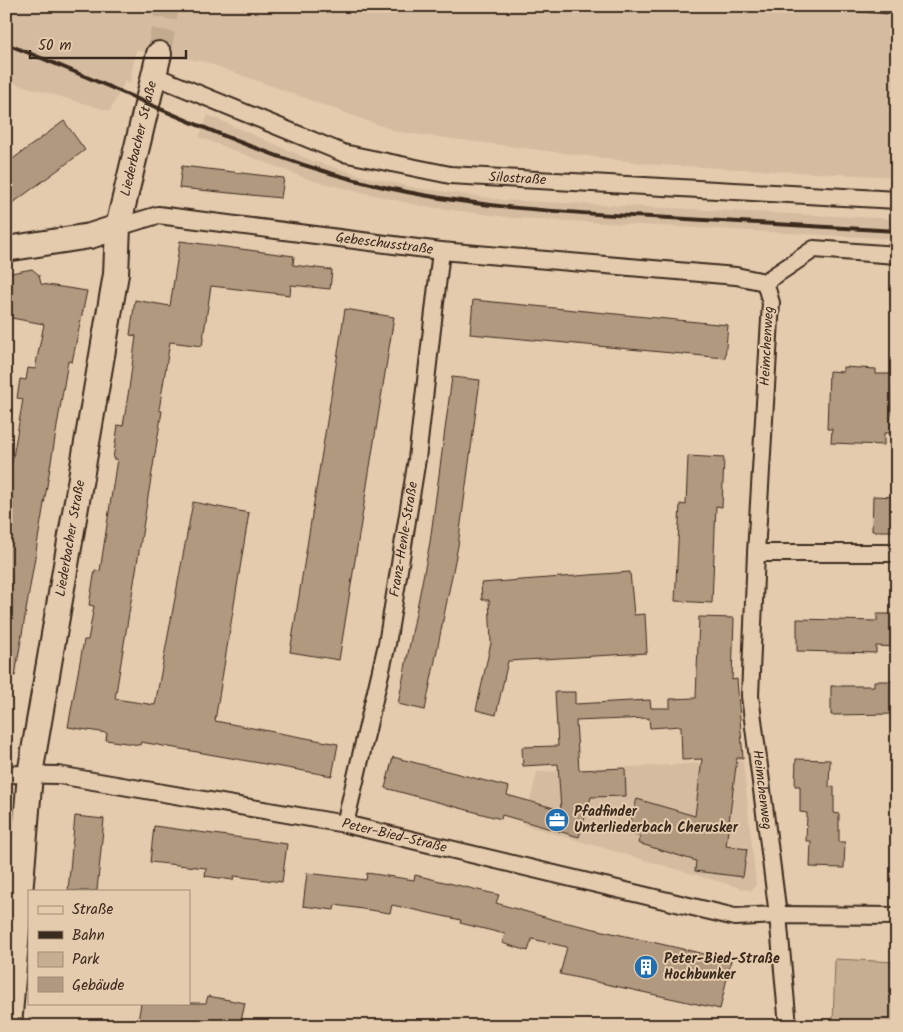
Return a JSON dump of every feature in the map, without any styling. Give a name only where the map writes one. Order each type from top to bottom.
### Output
[{"type":"street","name":"Silostraße","points":[[157,65],[343,154],[450,175],[897,200]]},
{"type":"street","name":"Liederbacher Straße","points":[[9,1026],[30,774],[116,274],[118,227],[157,65]]},
{"type":"street","name":"Gebeschusstraße","points":[[6,249],[90,236],[158,215],[441,251],[736,276],[765,282]]},
{"type":"street","points":[[765,282],[814,249],[897,255]]},
{"type":"street","name":"Franz-Henle-Straße","points":[[345,824],[387,644],[417,460],[441,251]]},
{"type":"street","name":"Heimchenweg","points":[[765,282],[770,303],[750,696],[778,914],[788,1026]]},
{"type":"street","points":[[756,553],[897,553]]},
{"type":"street","name":"Peter-Bied-Straße","points":[[6,774],[58,775],[345,824],[735,917],[778,914],[897,916]]},
{"type":"shaded area","points":[[6,6],[897,6],[897,177],[658,165],[398,132],[205,62],[136,50],[130,83],[125,81],[110,111],[6,81]]},
{"type":"shaded area","points":[[208,115],[313,161],[411,187],[503,200],[897,219],[897,239],[514,218],[421,206],[313,181],[199,137]]},
{"type":"shaded area","points":[[743,761],[756,884],[751,891],[524,825],[537,772]]},
{"type":"green space","points":[[835,959],[897,962],[897,1026],[833,1026]]},
{"type":"building","points":[[64,121],[85,150],[6,208],[6,164]]},
{"type":"building","points":[[182,166],[284,178],[281,198],[179,188]]},
{"type":"building","points":[[180,241],[294,256],[293,265],[332,270],[330,289],[291,285],[290,295],[211,286],[202,346],[170,342],[159,410],[162,411],[115,699],[155,705],[193,502],[249,513],[215,721],[338,744],[332,776],[141,742],[140,745],[106,740],[107,733],[68,727],[84,640],[88,640],[94,606],[89,605],[95,570],[100,571],[117,459],[113,459],[118,425],[123,426],[129,389],[136,336],[130,335],[135,300],[170,306]]},
{"type":"building","points":[[32,269],[39,275],[41,284],[87,291],[72,362],[68,361],[15,676],[6,675],[6,462],[12,463],[23,399],[17,398],[20,379],[26,380],[28,368],[35,369],[44,324],[6,317],[6,274]]},
{"type":"building","points":[[473,300],[728,325],[725,358],[470,334]]},
{"type":"building","points":[[345,309],[394,317],[339,660],[290,652]]},
{"type":"building","points":[[843,367],[876,369],[876,374],[893,374],[890,433],[884,433],[884,445],[831,443],[832,429],[827,429],[829,371],[843,372]]},
{"type":"building","points":[[452,377],[480,380],[458,546],[425,710],[398,704],[430,542]]},
{"type":"building","points":[[688,456],[724,458],[722,507],[716,506],[712,603],[675,601],[680,504],[686,505]]},
{"type":"building","points":[[873,496],[897,497],[897,531],[872,531]]},
{"type":"building","points":[[630,572],[634,615],[645,614],[647,653],[508,661],[496,715],[476,710],[491,643],[489,600],[482,600],[481,583]]},
{"type":"building","points":[[877,614],[897,614],[897,647],[876,646],[876,653],[797,651],[797,619],[877,621]]},
{"type":"building","points":[[699,617],[734,618],[732,680],[737,679],[743,758],[737,758],[726,846],[747,849],[743,877],[695,871],[696,861],[638,843],[640,837],[627,832],[637,799],[695,816],[702,759],[682,760],[681,726],[650,728],[649,718],[576,721],[579,770],[625,768],[626,796],[591,797],[579,837],[502,815],[501,819],[385,788],[393,757],[509,787],[507,795],[561,810],[558,764],[523,766],[522,747],[558,746],[555,692],[575,692],[575,704],[650,700],[651,708],[670,708],[670,699],[696,698]]},
{"type":"building","points":[[874,681],[897,681],[897,714],[831,715],[831,686],[874,686]]},
{"type":"building","points":[[796,759],[830,760],[829,787],[834,787],[834,813],[839,814],[839,842],[845,842],[844,868],[810,867],[811,841],[806,841],[807,813],[800,812],[800,786],[795,786]]},
{"type":"building","points":[[75,816],[104,819],[97,890],[68,890]]},
{"type":"building","points":[[154,826],[287,844],[282,882],[234,876],[233,880],[205,876],[206,868],[150,862]]},
{"type":"building","points":[[307,873],[366,880],[367,873],[414,880],[415,875],[499,895],[496,903],[555,920],[731,960],[720,1009],[560,974],[567,947],[532,939],[528,951],[502,943],[505,934],[460,923],[461,920],[392,905],[390,913],[335,905],[334,910],[303,906]]},
{"type":"building","points":[[208,996],[245,1003],[240,1026],[164,1026],[138,1021],[141,1004],[206,1003]]},
{"type":"tunnel","points":[[159,54],[167,6]]},
{"type":"railway","points":[[789,6],[897,13]]},
{"type":"railway","points":[[6,44],[266,152],[310,167],[392,189],[466,202],[540,210],[897,231]]},
{"type":"place","name":"Pfadfinder Unterliederbach Cherusker","points":[[557,820]]},
{"type":"place","name":"Peter-Bied-Straße Hochbunker","points":[[646,967]]}]
